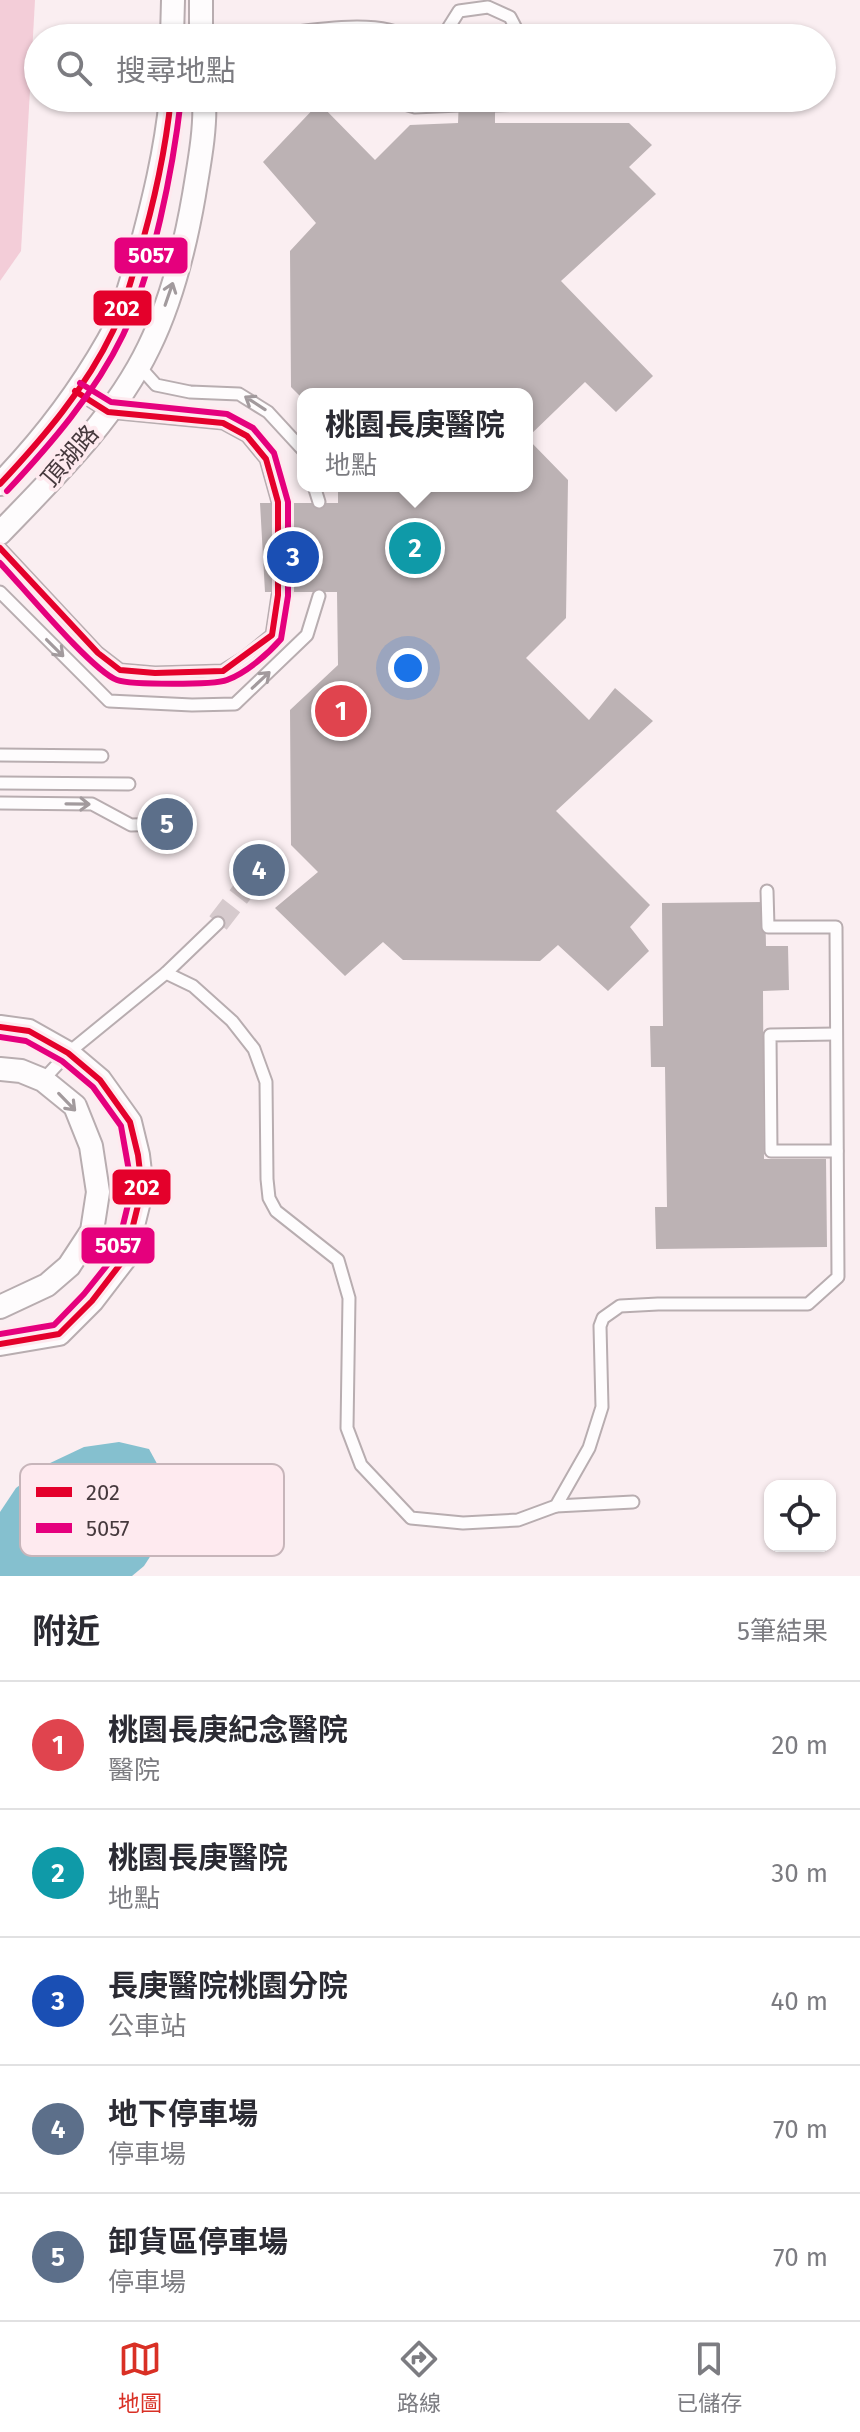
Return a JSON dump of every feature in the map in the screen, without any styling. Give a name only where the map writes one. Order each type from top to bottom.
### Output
[{"type":"street","points":[[172,24],[173,0]]},
{"type":"street","points":[[201,0],[201,24]]},
{"type":"street","name":"頂湖路","points":[[0,484],[42,436],[109,340],[127,297],[150,214],[169,112]]},
{"type":"street","name":"頂湖路","points":[[0,533],[47,484],[108,412],[149,347],[185,243],[203,112]]},
{"type":"street","points":[[0,1027],[29,1031],[68,1053],[100,1080],[130,1122],[142,1189],[125,1258],[92,1301],[59,1334],[0,1344]]},
{"type":"street","points":[[0,1069],[21,1071],[43,1080],[75,1106],[91,1146],[98,1192],[92,1231],[69,1266],[47,1285],[0,1307]]},
{"type":"lane","points":[[451,24],[459,11],[488,7],[510,17],[514,24]]},
{"type":"lane","points":[[138,365],[156,385],[190,392],[239,394],[268,412],[297,443]]},
{"type":"lane","points":[[75,391],[108,412],[223,423],[247,436],[266,459],[278,502]]},
{"type":"lane","points":[[316,492],[319,502]]},
{"type":"lane","points":[[0,548],[98,653],[120,670],[155,673],[223,671],[272,635],[278,595]]},
{"type":"lane","points":[[0,592],[109,701],[192,705],[235,704],[307,635],[319,596]]},
{"type":"lane","points":[[0,755],[102,756]]},
{"type":"lane","points":[[0,783],[129,784]]},
{"type":"lane","points":[[0,803],[92,804],[131,825],[167,824]]},
{"type":"lane","points":[[556,1506],[589,1448],[602,1407],[600,1326],[603,1318],[620,1306],[808,1304],[838,1277],[836,927],[768,927],[767,891]]},
{"type":"lane","points":[[43,1080],[68,1053],[166,973],[218,923]]},
{"type":"lane","points":[[166,973],[193,986],[232,1021],[254,1049],[266,1082],[269,1198],[276,1211],[338,1260],[349,1298],[347,1428],[361,1465],[411,1518],[463,1523],[518,1520],[556,1506],[633,1502]]},
{"type":"lane","points":[[836,1034],[770,1035],[771,1151],[837,1151]]},
{"type":"shaded area","points":[[0,0],[35,0],[34,24],[24,24],[24,112],[29,112],[21,251],[0,281]]},
{"type":"water","points":[[119,1442],[149,1449],[157,1464],[48,1464],[84,1447]]},
{"type":"water","points":[[20,1485],[20,1556],[150,1556],[132,1576],[0,1576],[0,1512]]},
{"type":"building","points":[[310,112],[328,112],[375,160],[410,125],[458,123],[458,112],[495,112],[495,123],[629,123],[652,145],[629,167],[656,194],[561,281],[653,376],[616,412],[585,382],[533,432],[533,388],[297,388],[297,393],[291,387],[290,251],[316,223],[263,162]]},
{"type":"building","points":[[533,444],[568,480],[566,618],[526,658],[589,720],[615,688],[653,721],[556,811],[650,905],[630,927],[649,951],[608,991],[558,945],[540,961],[403,960],[383,942],[345,976],[275,908],[318,872],[291,845],[290,710],[338,665],[337,592],[265,592],[260,503],[338,503],[338,492],[533,492]]},
{"type":"building","points":[[765,902],[766,946],[788,946],[789,990],[763,991],[764,1159],[826,1159],[827,1247],[656,1249],[655,1207],[667,1207],[665,1067],[651,1067],[650,1026],[663,1026],[662,903]]},
{"type":"tunnel","points":[[218,923],[259,870]]},
{"type":"transit line","name":"202","points":[[0,484],[77,392],[117,323],[152,204],[169,112]]},
{"type":"transit line","name":"5057","points":[[7,491],[71,417],[123,335],[152,251],[179,112]]},
{"type":"transit line","name":"5057","points":[[0,563],[75,645],[117,680],[172,684],[227,680],[242,673],[281,639],[288,596],[288,502],[274,453],[253,428],[227,414],[111,402],[80,383]]},
{"type":"transit line","name":"202","points":[[0,548],[98,653],[120,670],[155,673],[223,671],[272,635],[278,595],[278,502],[266,459],[247,436],[223,423],[108,412],[75,391]]},
{"type":"transit line","name":"202","points":[[0,1027],[29,1031],[68,1053],[100,1080],[130,1122],[142,1189],[125,1258],[92,1301],[59,1334],[0,1344]]},
{"type":"transit line","name":"5057","points":[[0,1037],[26,1041],[62,1061],[93,1087],[121,1126],[132,1188],[116,1254],[84,1294],[54,1325],[0,1334]]},
{"type":"place","name":"桃園長庚醫院","points":[[415,548]]},
{"type":"place","name":"長庚醫院桃園分院","points":[[293,557]]},
{"type":"place","name":"桃園長庚紀念醫院","points":[[341,711]]},
{"type":"place","name":"卸貨區停車場","points":[[167,824]]},
{"type":"place","name":"地下停車場","points":[[259,870]]}]
